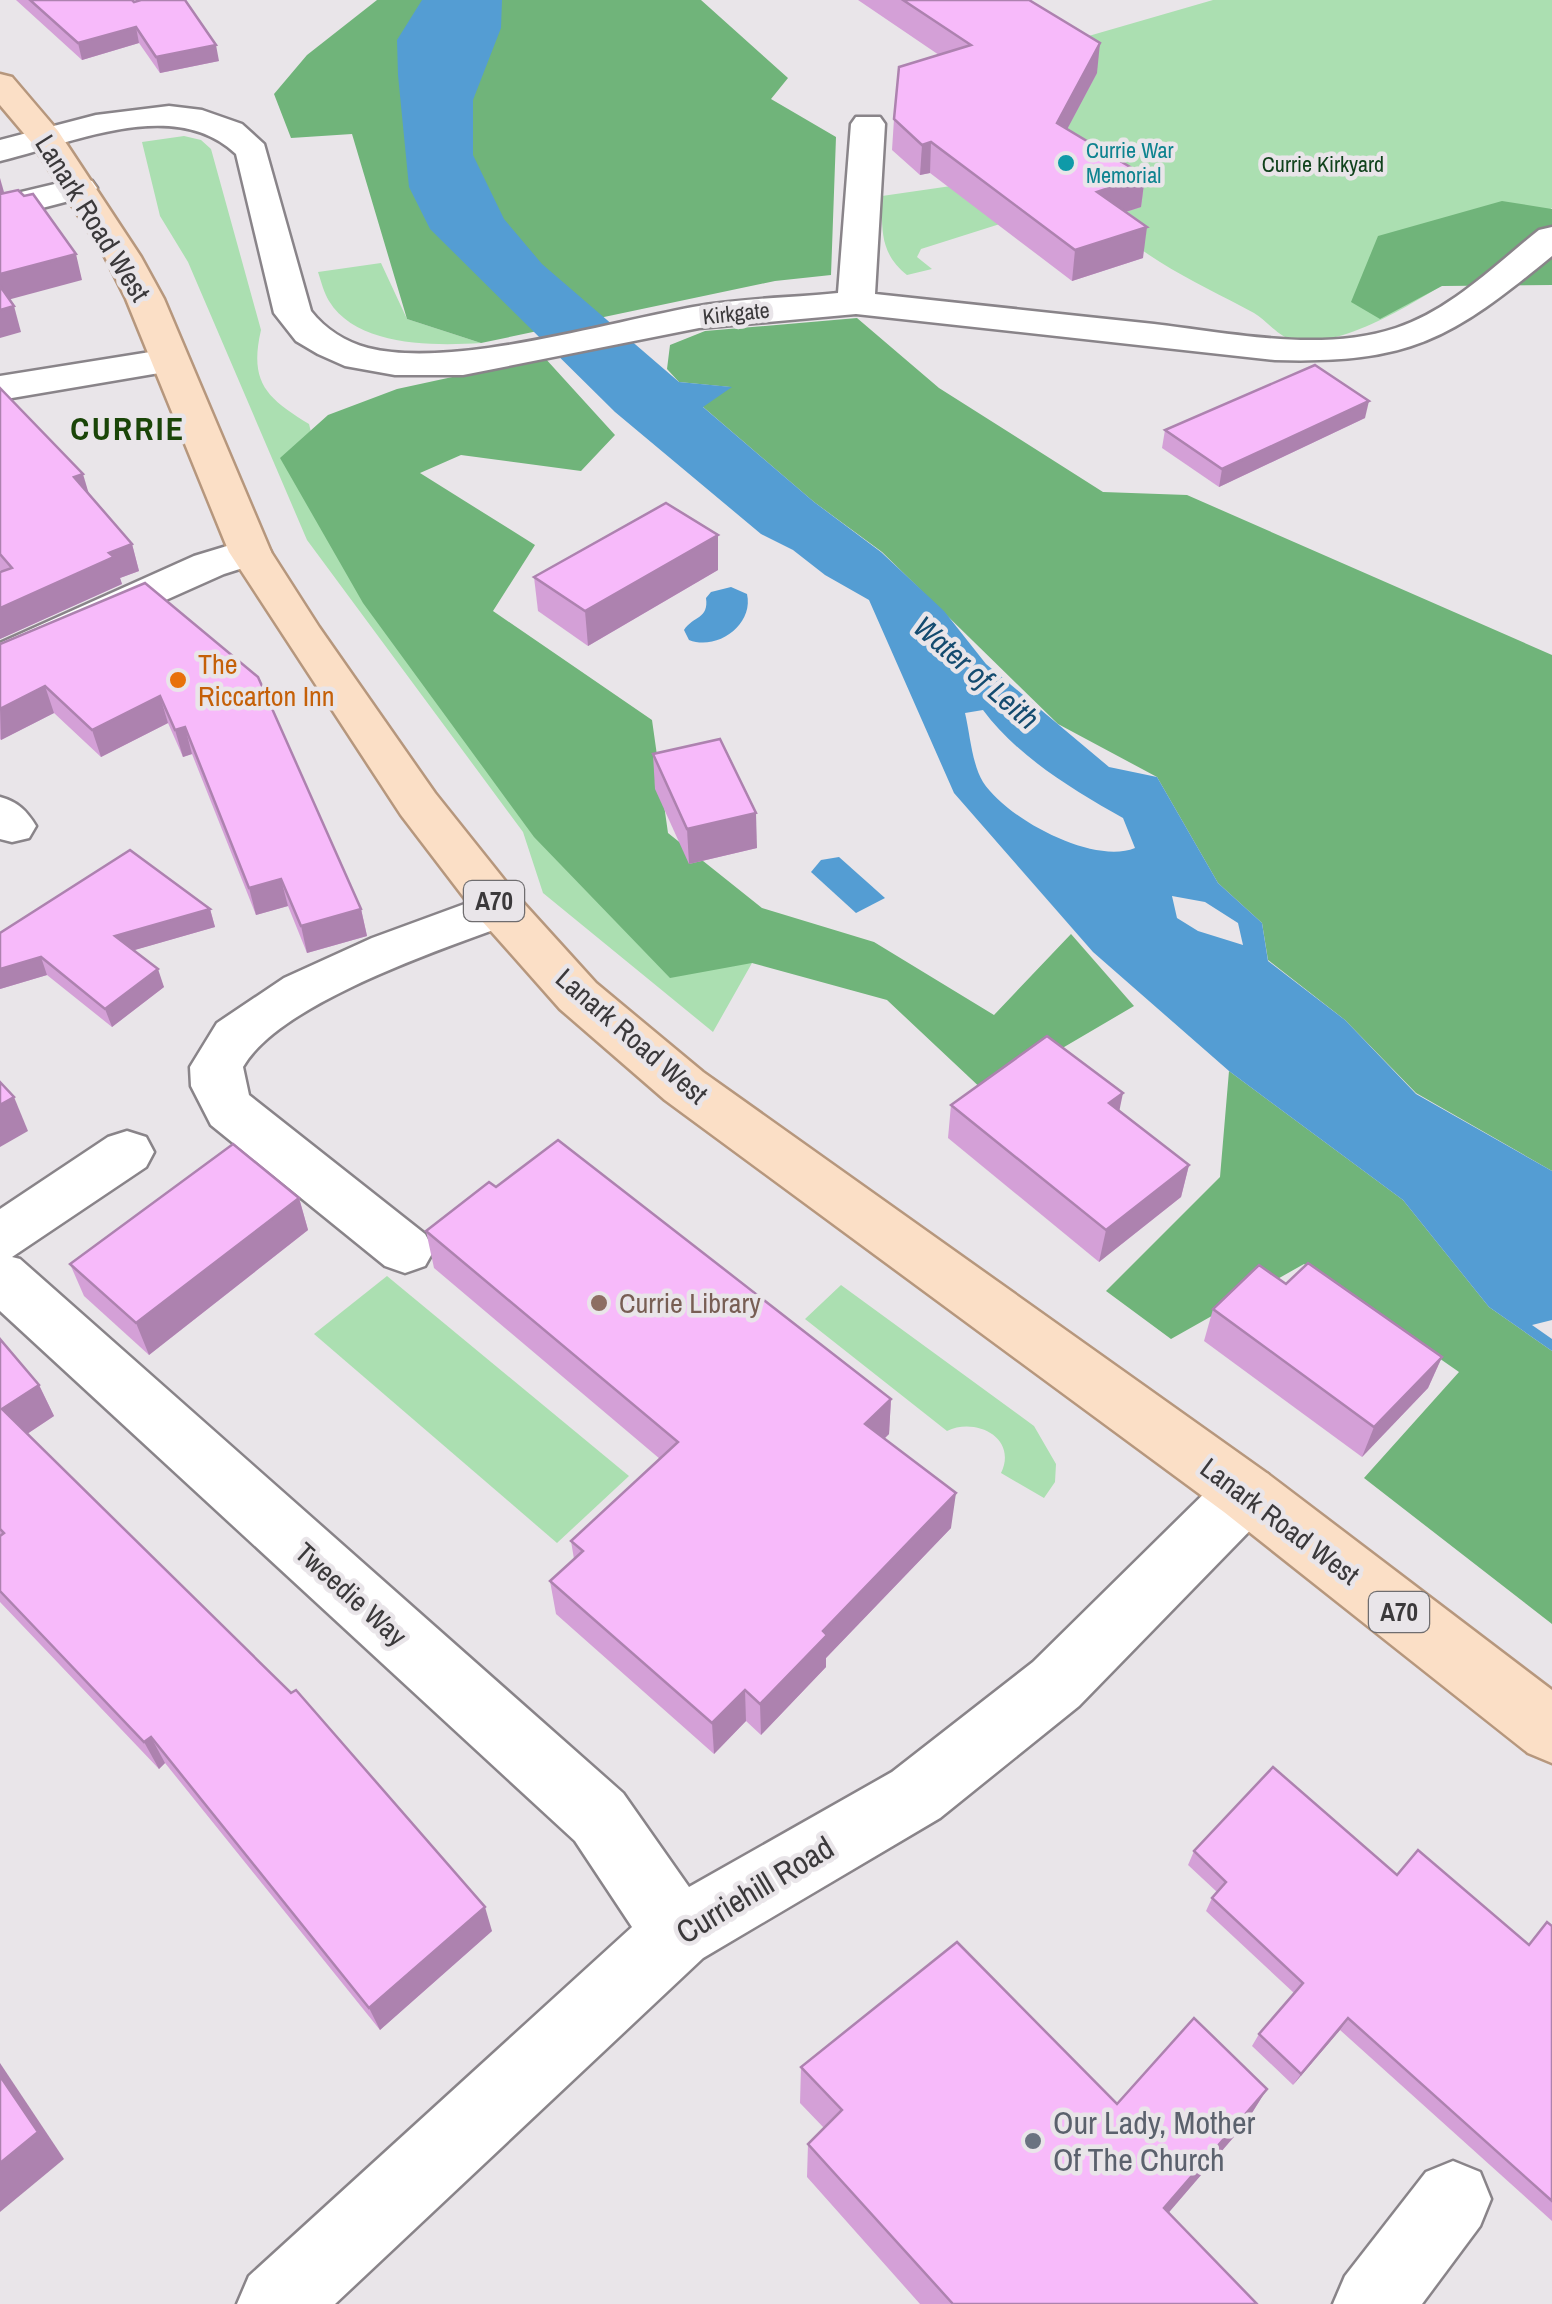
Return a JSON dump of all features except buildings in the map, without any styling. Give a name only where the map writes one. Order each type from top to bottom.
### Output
[{"type":"main road","name":"Lanark Road West","points":[[0,84],[46,138],[80,188],[145,300],[250,552],[300,633],[418,804],[500,910],[578,996],[684,1086],[1246,1494],[1552,1731]]},
{"type":"street","name":"Kirkgate","points":[[0,152],[46,138],[165,116],[221,123],[242,136],[252,151],[292,313],[309,333],[359,358],[396,364],[463,363],[652,325],[856,302],[1274,349],[1335,350],[1383,344],[1452,316],[1552,238]]},
{"type":"street","points":[[856,302],[868,124]]},
{"type":"street","points":[[0,208],[80,188]]},
{"type":"street","points":[[0,388],[169,361]]},
{"type":"street","points":[[0,660],[209,565],[250,552]]},
{"type":"street","points":[[405,1250],[230,1110],[216,1084],[218,1063],[228,1043],[288,1001],[344,970],[400,945],[500,910]]},
{"type":"street","points":[[0,1238],[127,1152]]},
{"type":"street","name":"Tweedie Way","points":[[0,1276],[599,1817],[678,1933]]},
{"type":"street","name":"Curriehill Road","points":[[286,2301],[678,1933],[916,1795],[1056,1684],[1246,1494]]},
{"type":"street","points":[[1374,2304],[1454,2198]]},
{"type":"green space","points":[[377,0],[701,0],[788,78],[771,99],[836,137],[831,275],[775,281],[481,343],[407,319],[352,134],[291,138],[274,94],[307,55]]},
{"type":"green space","name":"Currie Kirkyard","points":[[1213,0],[1552,0],[1552,208],[1463,271],[1389,316],[1352,332],[1319,340],[1281,335],[1254,313],[1160,262],[1072,201],[921,249],[917,257],[932,269],[907,275],[898,267],[884,239],[882,196],[958,185],[964,72]]},
{"type":"green space","points":[[184,136],[201,140],[211,149],[261,330],[257,363],[260,376],[272,397],[309,424],[332,518],[752,963],[713,1032],[543,893],[523,832],[307,540],[188,262],[160,216],[142,142]]},
{"type":"green space","points":[[1502,201],[1552,209],[1552,285],[1442,286],[1380,319],[1351,302],[1378,236]]},
{"type":"green space","points":[[381,263],[407,319],[481,343],[398,340],[358,327],[342,316],[327,298],[318,272]]},
{"type":"green space","points":[[857,318],[939,388],[1103,492],[1187,495],[1552,655],[1552,1171],[1416,1093],[1345,1020],[1268,960],[1262,923],[1218,883],[1157,777],[1058,724],[882,552],[814,502],[702,406],[730,387],[679,382],[667,369],[670,345],[705,331]]},
{"type":"green space","points":[[544,357],[615,435],[581,471],[461,455],[420,473],[535,545],[493,611],[652,720],[668,833],[762,908],[874,942],[994,1015],[1071,934],[1134,1006],[986,1093],[887,1000],[752,963],[670,978],[534,837],[363,603],[280,458],[328,415],[397,389]]},
{"type":"green space","points":[[1229,1071],[1403,1200],[1489,1307],[1552,1351],[1552,1624],[1364,1478],[1459,1372],[1304,1264],[1171,1339],[1106,1291],[1220,1177]]},
{"type":"green space","points":[[387,1276],[629,1476],[557,1543],[314,1334]]},
{"type":"green space","points":[[841,1285],[1034,1426],[1056,1464],[1055,1482],[1044,1498],[1001,1473],[1004,1450],[991,1434],[970,1427],[947,1431],[805,1319]]},
{"type":"water","name":"Water of Leith","points":[[422,0],[502,0],[501,28],[473,100],[473,155],[504,219],[542,264],[679,382],[732,387],[703,407],[814,502],[881,552],[944,611],[986,664],[1109,767],[1157,777],[1218,883],[1262,923],[1268,961],[1345,1020],[1416,1094],[1552,1171],[1552,1320],[1532,1325],[1552,1339],[1552,1351],[1489,1307],[1403,1200],[1229,1071],[1093,952],[954,793],[869,600],[825,575],[793,550],[761,534],[615,412],[430,229],[409,187],[397,40]],"holes":[[[983,710],[1029,757],[1123,818],[1135,848],[1117,852],[1075,844],[1031,824],[995,796],[976,767],[965,713]],[[1172,896],[1205,902],[1238,923],[1243,945],[1198,931],[1177,918]]]},
{"type":"water","points":[[731,587],[747,594],[748,605],[739,625],[711,642],[689,640],[684,630],[703,614],[706,598],[711,592]]},
{"type":"water","points":[[839,857],[885,898],[856,913],[811,872],[821,860]]},
{"type":"place","name":"Currie War Memorial","points":[[1066,163]]},
{"type":"place","name":"The Riccarton Inn","points":[[178,680]]},
{"type":"place","name":"Currie Library","points":[[599,1303]]},
{"type":"place","name":"Our Lady, Mother Of The Church","points":[[1033,2141]]},
{"type":"district","name":"CURRIE","points":[[128,429]]}]
